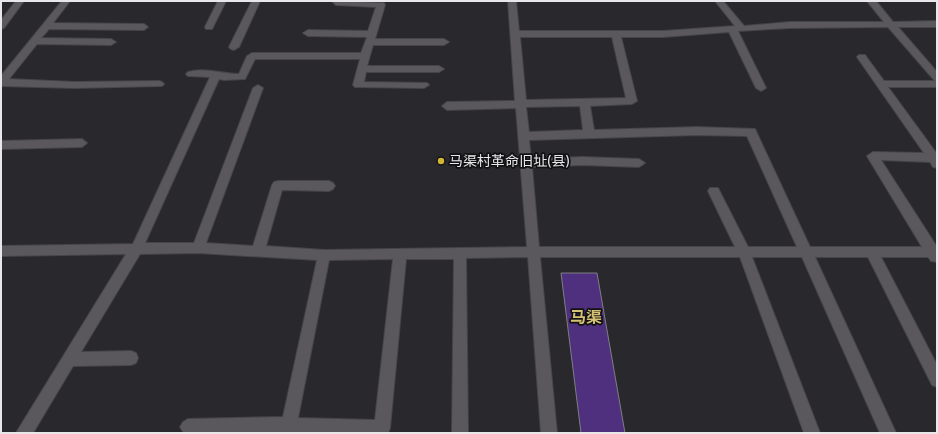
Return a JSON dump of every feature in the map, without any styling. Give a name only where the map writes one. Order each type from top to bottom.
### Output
[{"type":"street","points":[[1,26],[20,1]]},
{"type":"street","points":[[66,1],[34,42],[5,72],[1,83],[74,85],[159,84]]},
{"type":"street","points":[[209,27],[222,1]]},
{"type":"street","points":[[234,47],[256,1]]},
{"type":"street","points":[[336,1],[382,3],[364,56],[358,85],[424,85]]},
{"type":"street","points":[[512,1],[549,433]]},
{"type":"street","points":[[719,1],[737,29],[761,88]]},
{"type":"street","points":[[871,1],[937,78]]},
{"type":"street","points":[[515,34],[663,34],[790,25],[937,24]]},
{"type":"street","points":[[46,26],[144,27]]},
{"type":"street","points":[[308,33],[444,42]]},
{"type":"street","points":[[447,106],[521,105],[584,101],[632,101],[616,34]]},
{"type":"street","points":[[34,42],[111,42]]},
{"type":"street","points":[[191,74],[216,74],[224,77],[242,77],[252,56],[364,56]]},
{"type":"street","points":[[862,57],[936,160]]},
{"type":"street","points":[[362,69],[439,69]]},
{"type":"street","points":[[24,433],[137,248],[216,74]]},
{"type":"street","points":[[881,84],[937,84]]},
{"type":"street","points":[[198,248],[258,88]]},
{"type":"street","points":[[584,101],[589,134]]},
{"type":"street","points":[[524,136],[697,131],[751,132],[888,433]]},
{"type":"street","points":[[1,145],[82,143]]},
{"type":"street","points":[[935,254],[873,156],[936,160]]},
{"type":"street","points":[[526,163],[582,161],[640,163]]},
{"type":"street","points":[[258,251],[278,186],[329,186]]},
{"type":"street","points":[[714,191],[744,252],[812,433]]},
{"type":"street","points":[[2,254],[137,248],[198,248],[324,255],[534,252],[872,252],[935,254]]},
{"type":"street","points":[[872,252],[937,380]]},
{"type":"street","points":[[460,253],[460,433]]},
{"type":"street","points":[[188,427],[289,425],[382,428],[400,254]]},
{"type":"street","points":[[289,425],[324,255]]},
{"type":"street","points":[[69,359],[131,358]]},
{"type":"building","points":[[561,273],[597,273],[625,433],[581,433]]},
{"type":"place","name":"马渠村革命旧址(县)","points":[[441,161]]},
{"type":"district","name":"马渠","points":[[586,317]]}]
